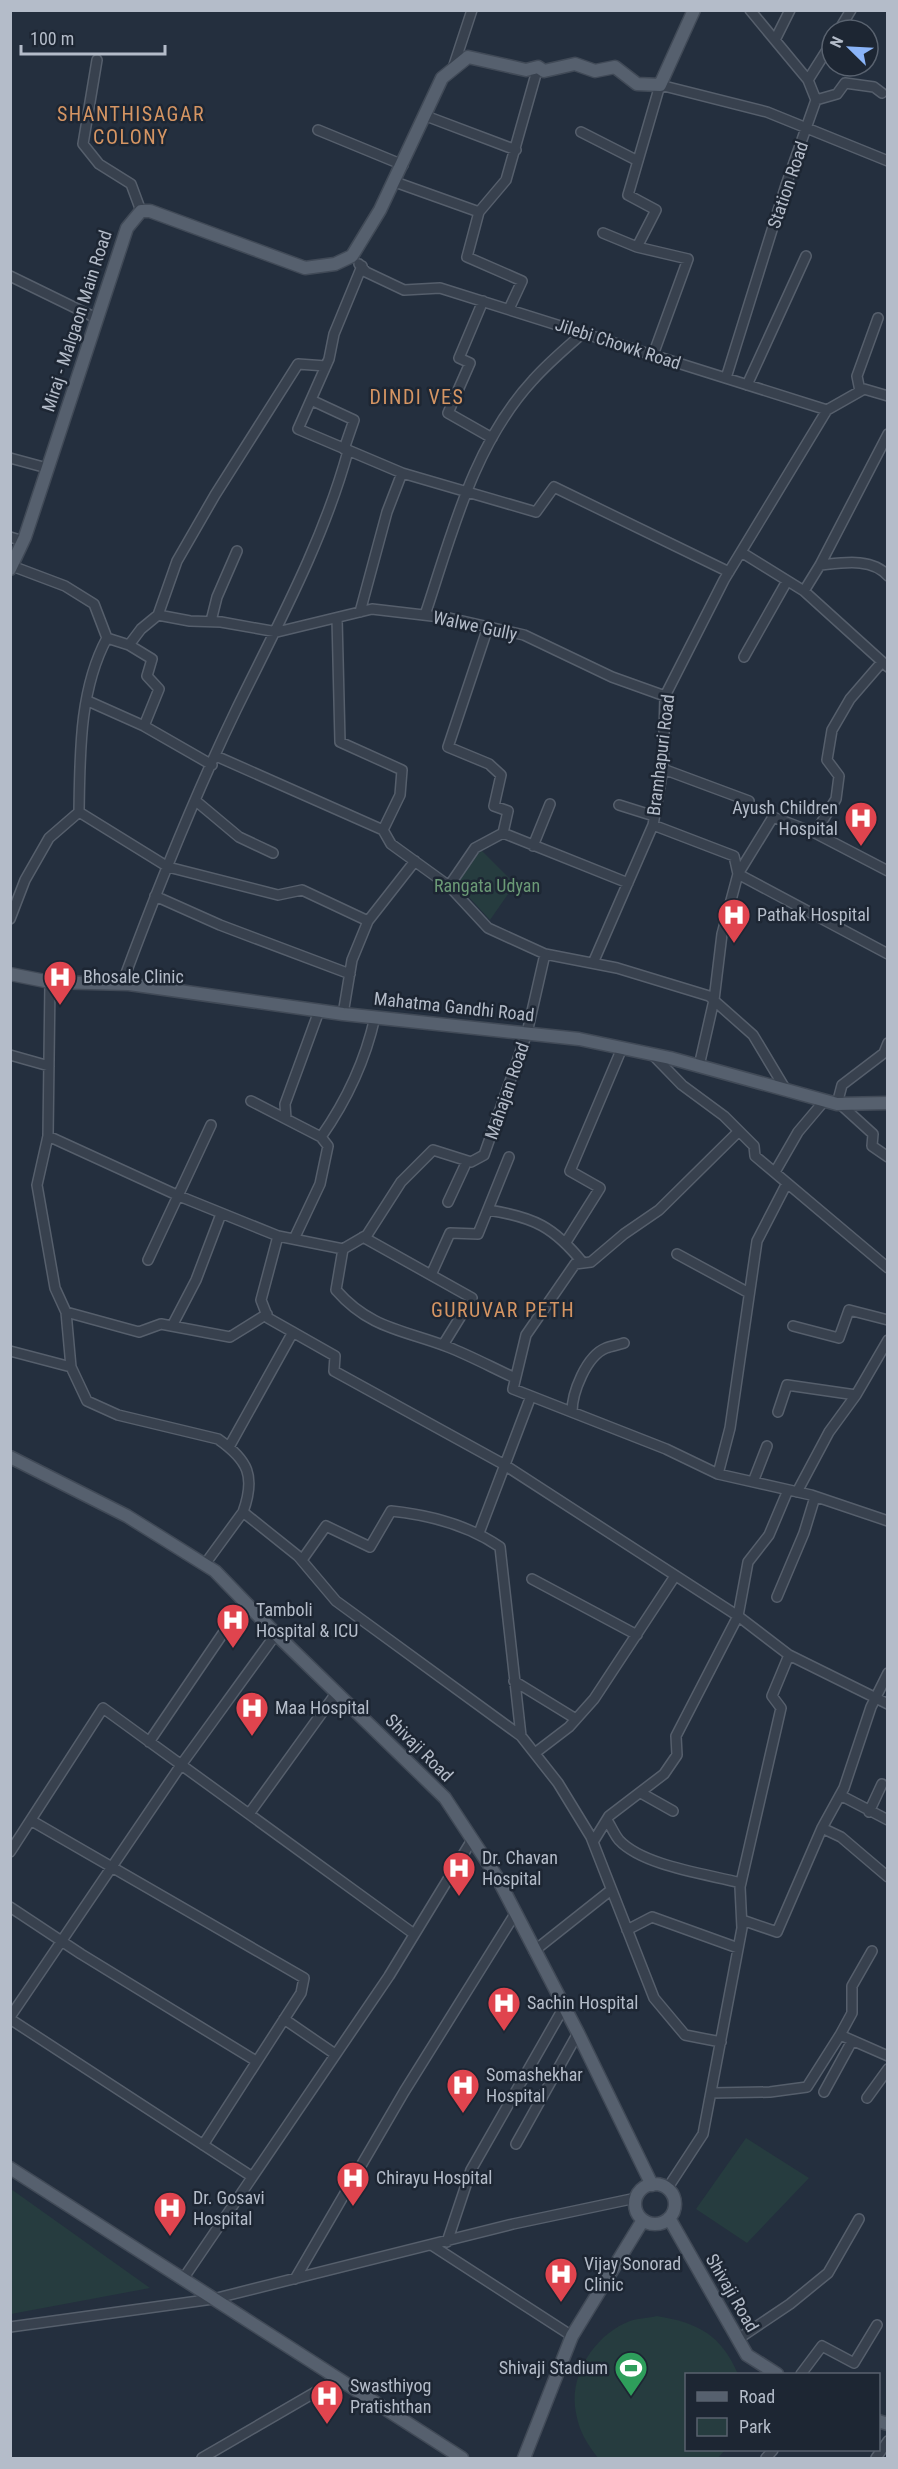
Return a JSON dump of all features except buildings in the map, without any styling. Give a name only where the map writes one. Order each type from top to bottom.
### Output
[{"type":"main road","points":[[141,211],[160,215],[305,268],[335,264],[352,256],[395,182],[442,78],[468,57],[526,70],[538,67],[544,71],[575,64],[595,71],[615,67],[637,84],[660,86],[694,10]]},
{"type":"main road","name":"Miraj - Malgaon Main Road","points":[[11,567],[16,539],[48,468],[127,228],[141,211]]},
{"type":"main road","name":"Mahatma Gandhi Road","points":[[10,974],[50,982],[122,984],[343,1014],[579,1039],[652,1054],[834,1103],[888,1103]]},
{"type":"main road","name":"Shivaji Road","points":[[10,1457],[127,1516],[205,1564],[445,1798],[497,1877],[578,2033],[652,2185]]},
{"type":"main road","points":[[10,2168],[462,2458]]},
{"type":"main road","points":[[652,2185],[668,2189],[674,2203],[669,2218],[659,2223],[643,2220],[635,2208],[636,2198],[642,2189],[652,2185]]},
{"type":"main road","name":"Shivaji Road","points":[[669,2218],[747,2355],[775,2373]]},
{"type":"main road","points":[[524,2458],[572,2336],[643,2220]]},
{"type":"street","points":[[452,71],[472,10]]},
{"type":"street","points":[[750,10],[808,80],[816,100],[837,94],[845,83],[874,87],[882,93]]},
{"type":"street","points":[[775,40],[790,10]]},
{"type":"street","points":[[97,60],[83,144],[99,164],[131,184],[141,211]]},
{"type":"street","points":[[808,80],[820,61]]},
{"type":"street","points":[[509,309],[522,281],[467,256],[479,212],[506,180],[538,67]]},
{"type":"street","points":[[637,247],[656,210],[627,195],[660,86],[767,112],[888,161]]},
{"type":"street","name":"Station Road","points":[[726,378],[786,185],[816,100]]},
{"type":"street","points":[[426,116],[516,150]]},
{"type":"street","points":[[318,130],[403,165]]},
{"type":"street","points":[[581,132],[638,161]]},
{"type":"street","points":[[395,182],[479,212]]},
{"type":"street","points":[[603,233],[637,247],[688,259],[653,355]]},
{"type":"street","name":"Jilebi Chowk Road","points":[[352,256],[362,266],[404,290],[440,288],[827,410]]},
{"type":"street","points":[[747,385],[806,256]]},
{"type":"street","points":[[362,266],[334,334],[326,366],[298,429],[402,473],[536,512],[554,487],[729,572]]},
{"type":"street","points":[[10,276],[96,318]]},
{"type":"street","points":[[483,301],[459,358],[470,363],[448,413],[492,438]]},
{"type":"street","points":[[860,391],[857,376],[878,318]]},
{"type":"street","points":[[425,615],[465,493],[492,438],[532,380],[583,333]]},
{"type":"street","points":[[129,645],[141,629],[158,615],[177,561],[215,495],[298,364],[326,366]]},
{"type":"street","points":[[814,833],[836,799],[839,776],[827,760],[832,730],[850,699],[885,665],[804,591],[741,552],[827,410],[864,389],[888,396]]},
{"type":"street","points":[[122,984],[155,896],[235,711],[277,632],[337,492],[354,420],[311,400]]},
{"type":"street","points":[[804,591],[820,565],[888,434]]},
{"type":"street","points":[[10,458],[48,468]]},
{"type":"street","points":[[360,612],[387,512],[402,473]]},
{"type":"street","points":[[211,621],[217,597],[237,551]]},
{"type":"street","name":"Bramhapuri Road","points":[[592,963],[654,821],[663,769],[665,696],[741,552]]},
{"type":"street","points":[[820,565],[857,562],[886,572]]},
{"type":"street","points":[[10,919],[25,880],[49,838],[79,812],[82,730],[95,661],[107,638],[94,604],[66,586],[11,567]]},
{"type":"street","points":[[744,657],[787,581]]},
{"type":"street","name":"Walwe Gully","points":[[277,632],[372,609],[425,615],[524,635],[612,677],[665,696]]},
{"type":"street","points":[[158,615],[277,632]]},
{"type":"street","points":[[337,618],[340,742],[402,770],[400,795],[383,830]]},
{"type":"street","points":[[449,886],[475,848],[503,833],[508,812],[494,806],[501,775],[489,764],[448,747],[488,627]]},
{"type":"street","points":[[107,638],[129,645],[152,659],[147,676],[159,689],[144,726]]},
{"type":"street","points":[[88,701],[214,761],[383,830],[391,844],[449,886],[488,928],[545,954],[592,963],[709,996],[753,1035],[786,1090]]},
{"type":"street","points":[[663,769],[749,801]]},
{"type":"street","points":[[196,801],[239,837],[273,853]]},
{"type":"street","points":[[533,846],[550,804]]},
{"type":"street","points":[[620,805],[734,856],[738,874],[888,954]]},
{"type":"street","points":[[79,812],[168,867],[278,895],[302,890],[368,921]]},
{"type":"street","points":[[699,1066],[714,1000],[722,934],[738,874],[773,817],[814,833],[888,872]]},
{"type":"street","points":[[503,833],[628,883]]},
{"type":"street","points":[[343,1014],[352,960],[368,921],[414,861]]},
{"type":"street","points":[[155,896],[220,925],[350,974]]},
{"type":"street","points":[[527,1033],[545,954]]},
{"type":"street","points":[[50,982],[48,1136],[37,1185],[55,1288],[66,1312],[71,1367],[87,1401],[118,1415],[218,1438],[245,1462],[250,1491],[243,1512],[205,1564]]},
{"type":"street","points":[[286,1119],[285,1104],[319,1011]]},
{"type":"street","points":[[321,1137],[344,1106],[369,1046],[375,1017]]},
{"type":"street","name":"Mahajan Road","points":[[467,1161],[471,1162],[484,1155],[527,1033]]},
{"type":"street","points":[[775,1172],[798,1132],[834,1103],[842,1085],[884,1053],[888,1043]]},
{"type":"street","points":[[566,1242],[600,1188],[570,1171],[622,1048]]},
{"type":"street","points":[[652,1054],[682,1085],[724,1116],[754,1146],[755,1156],[888,1268]]},
{"type":"street","points":[[10,1055],[49,1066]]},
{"type":"street","points":[[251,1101],[321,1137],[328,1146],[320,1184],[294,1239]]},
{"type":"street","points":[[834,1103],[873,1134],[872,1146],[888,1157]]},
{"type":"street","points":[[148,1260],[211,1125]]},
{"type":"street","points":[[738,1132],[659,1210],[624,1234],[591,1262],[575,1264],[526,1335],[513,1389],[666,1449],[718,1474],[816,1497],[888,1521]]},
{"type":"street","points":[[48,1136],[179,1196],[278,1236],[343,1249],[363,1237],[401,1182],[434,1150],[467,1161],[448,1202]]},
{"type":"street","points":[[431,1275],[450,1233],[478,1234],[509,1157]]},
{"type":"street","points":[[718,1474],[730,1428],[757,1241],[786,1183]]},
{"type":"street","points":[[488,1210],[534,1220],[566,1242],[584,1263]]},
{"type":"street","points":[[172,1326],[196,1280],[221,1214]]},
{"type":"street","points":[[278,1236],[261,1300],[268,1318],[335,1356],[334,1371],[504,1464],[738,1616],[789,1655],[888,1704]]},
{"type":"street","points":[[363,1237],[472,1298],[443,1345]]},
{"type":"street","points":[[343,1249],[336,1290],[350,1306],[393,1330],[443,1345],[515,1378]]},
{"type":"street","points":[[677,1254],[749,1293]]},
{"type":"street","points":[[793,1326],[839,1338],[849,1310],[888,1320]]},
{"type":"street","points":[[66,1312],[139,1332],[161,1324],[230,1337],[267,1314]]},
{"type":"street","points":[[230,1447],[293,1332]]},
{"type":"street","points":[[593,1842],[607,1820],[664,1774],[677,1755],[676,1736],[738,1616],[748,1562],[769,1535],[792,1491],[829,1432],[856,1395],[888,1340]]},
{"type":"street","points":[[572,1412],[572,1396],[581,1375],[603,1349],[624,1343]]},
{"type":"street","points":[[10,1351],[71,1367]]},
{"type":"street","points":[[778,1412],[787,1385],[856,1395]]},
{"type":"street","points":[[479,1533],[531,1396]]},
{"type":"street","points":[[753,1482],[767,1446]]},
{"type":"street","points":[[777,1597],[804,1533],[816,1497]]},
{"type":"street","points":[[302,1560],[326,1526],[370,1547],[391,1511],[420,1514],[479,1533],[500,1547],[521,1736]]},
{"type":"street","points":[[243,1512],[302,1560],[336,1601],[521,1736],[558,1783],[593,1842],[654,1998],[685,2035],[721,2042]]},
{"type":"street","points":[[535,1753],[576,1719],[594,1699],[675,1576]]},
{"type":"street","points":[[532,1579],[636,1635]]},
{"type":"street","points":[[149,1742],[245,1601]]},
{"type":"street","points":[[251,2176],[10,2018],[113,1869],[181,1765],[276,1634]]},
{"type":"street","points":[[668,2189],[704,2134],[738,1948],[742,1920],[741,1883],[781,1708],[772,1696],[789,1655]]},
{"type":"street","points":[[742,1920],[777,1932],[822,1828],[840,1795],[876,1698],[888,1673]]},
{"type":"street","points":[[514,1681],[576,1719]]},
{"type":"street","points":[[249,1814],[337,1692]]},
{"type":"street","points":[[10,1852],[103,1708],[414,1934]]},
{"type":"street","points":[[869,1812],[882,1784]]},
{"type":"street","points":[[641,1792],[673,1811]]},
{"type":"street","points":[[840,1795],[888,1820]]},
{"type":"street","points":[[607,1820],[620,1841],[641,1854],[663,1863],[741,1883]]},
{"type":"street","points":[[32,1821],[302,1975],[303,1987],[203,2145]]},
{"type":"street","points":[[822,1828],[841,1837],[888,1877]]},
{"type":"street","points":[[183,2279],[414,1934],[472,1840]]},
{"type":"street","points":[[534,1951],[611,1890]]},
{"type":"street","points":[[10,1907],[256,2061]]},
{"type":"street","points":[[295,2279],[404,2092],[515,1914]]},
{"type":"street","points":[[627,1930],[652,1917],[738,1948]]},
{"type":"street","points":[[711,2093],[770,2092],[807,2086],[852,2013],[852,1986],[872,1951]]},
{"type":"street","points":[[447,2242],[471,2170],[564,2007]]},
{"type":"street","points":[[284,2019],[335,2054]]},
{"type":"street","points":[[516,2144],[578,2033]]},
{"type":"street","points":[[840,2035],[888,2056]]},
{"type":"street","points":[[824,2092],[852,2041]]},
{"type":"street","points":[[867,2098],[888,2069]]},
{"type":"street","points":[[10,2327],[213,2299],[433,2246],[513,2224],[636,2198]]},
{"type":"street","points":[[738,2339],[790,2304],[828,2273],[859,2218]]},
{"type":"street","points":[[433,2246],[572,2336]]},
{"type":"street","points":[[802,2373],[822,2346],[854,2363],[877,2325]]},
{"type":"street","points":[[202,2458],[338,2379]]},
{"type":"street","points":[[876,2458],[888,2441]]},
{"type":"green space","name":"Rangata Udyan","points":[[481,850],[515,884],[490,920],[457,884]]},
{"type":"green space","points":[[746,2138],[809,2178],[747,2243],[696,2209]]},
{"type":"green space","points":[[11,2189],[150,2288],[11,2314]]},
{"type":"green space","name":"Shivaji Stadium","points":[[657,2316],[685,2323],[707,2333],[724,2349],[737,2373],[685,2373],[685,2451],[724,2451],[718,2458],[598,2458],[587,2442],[576,2413],[576,2385],[580,2371],[595,2346],[617,2327],[633,2320]]},
{"type":"place","name":"Ayush Children Hospital","points":[[861,847]]},
{"type":"place","name":"Pathak Hospital","points":[[734,944]]},
{"type":"place","name":"Bhosale Clinic","points":[[60,1006]]},
{"type":"place","name":"Tamboli Hospital & ICU","points":[[233,1649]]},
{"type":"place","name":"Maa Hospital","points":[[252,1737]]},
{"type":"place","name":"Dr. Chavan Hospital","points":[[459,1897]]},
{"type":"place","name":"Sachin Hospital","points":[[504,2032]]},
{"type":"place","name":"Somashekhar Hospital","points":[[463,2114]]},
{"type":"place","name":"Chirayu Hospital","points":[[353,2207]]},
{"type":"place","name":"Dr. Gosavi Hospital","points":[[170,2237]]},
{"type":"place","name":"Vijay Sonorad Clinic","points":[[561,2303]]},
{"type":"place","name":"Shivaji Stadium","points":[[631,2397]]},
{"type":"place","name":"Swasthiyog Pratishthan","points":[[327,2425]]},
{"type":"district","name":"SHANTHISAGAR COLONY","points":[[131,126]]},
{"type":"district","name":"DINDI VES","points":[[417,397]]},
{"type":"district","name":"GURUVAR PETH","points":[[503,1310]]}]
